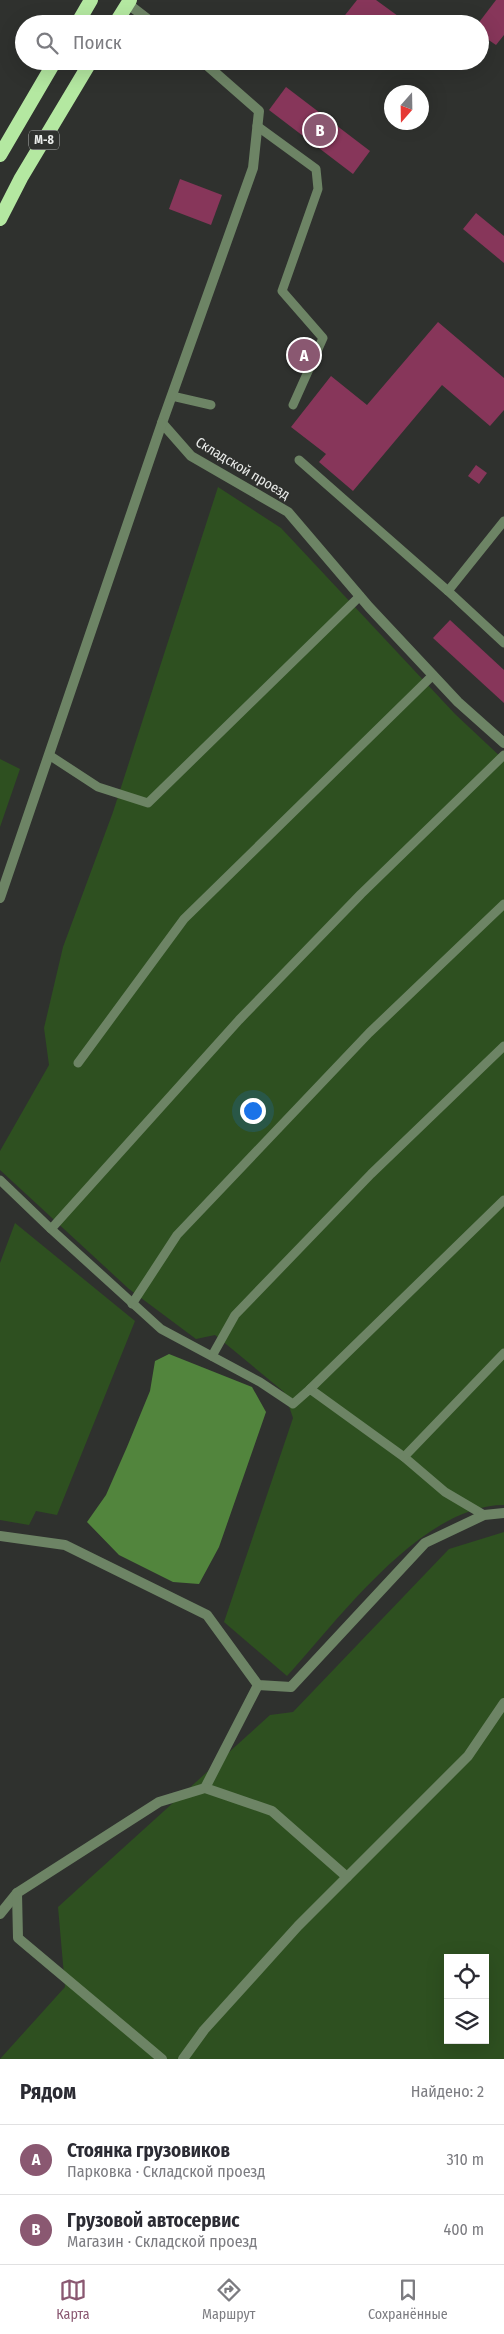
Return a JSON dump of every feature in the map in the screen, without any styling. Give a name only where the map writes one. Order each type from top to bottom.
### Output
[{"type":"highway","points":[[82,15],[91,0]]},
{"type":"highway","points":[[121,15],[129,2]]},
{"type":"highway","name":"М-8","points":[[0,155],[50,70]]},
{"type":"highway","name":"М-8","points":[[0,219],[21,178],[86,70]]},
{"type":"street","points":[[129,2],[144,15]]},
{"type":"street","points":[[0,898],[162,423],[253,168],[259,111],[212,70]]},
{"type":"street","name":"Складской проезд","points":[[162,423],[191,456],[288,512],[360,596],[458,702],[504,743]]},
{"type":"street","points":[[0,1536],[65,1546],[207,1614],[258,1684],[291,1687],[425,1543],[484,1515],[504,1513]]},
{"type":"street","points":[[205,1788],[258,1684]]},
{"type":"street","points":[[183,2059],[204,2030],[298,1926],[468,1756],[504,1703]]},
{"type":"street","points":[[0,1914],[18,1893],[159,1802],[205,1788],[272,1811],[347,1878]]},
{"type":"street","points":[[18,1893],[18,1938],[162,2059]]},
{"type":"lane","points":[[257,126],[316,168],[318,189],[282,291],[323,338],[292,405]]},
{"type":"lane","points":[[172,396],[211,405]]},
{"type":"lane","points":[[299,460],[504,643]]},
{"type":"lane","points":[[448,591],[504,521]]},
{"type":"lane","points":[[49,755],[98,787],[148,803],[360,596]]},
{"type":"lane","points":[[78,1063],[184,919],[433,675]]},
{"type":"lane","points":[[51,1229],[239,1020],[361,894],[504,755]]},
{"type":"lane","points":[[132,1304],[177,1235],[369,1033],[504,904]]},
{"type":"lane","points":[[212,1356],[235,1315],[371,1174],[504,1046]]},
{"type":"lane","points":[[0,1180],[161,1329],[260,1382],[293,1404],[504,1200]]},
{"type":"lane","points":[[404,1457],[504,1353]]},
{"type":"lane","points":[[310,1389],[404,1457],[445,1492],[484,1515]]},
{"type":"shaded area","points":[[218,487],[281,528],[455,714],[504,760],[504,1505],[473,1510],[443,1524],[413,1544],[384,1569],[357,1597],[287,1676],[224,1622],[293,1418],[284,1392],[215,1335],[196,1339],[129,1289],[0,1170],[0,1151],[49,1065],[44,1028],[63,947],[113,812]]},
{"type":"shaded area","points":[[0,759],[20,769],[0,827]]},
{"type":"shaded area","points":[[15,1223],[135,1321],[57,1515],[36,1511],[29,1525],[0,1520],[0,1263]]},
{"type":"shaded area","points":[[169,1354],[252,1387],[266,1412],[219,1547],[199,1584],[173,1582],[119,1555],[87,1522],[106,1495],[127,1447],[150,1391],[155,1361]]},
{"type":"shaded area","points":[[504,1532],[504,2059],[0,2059],[65,1987],[58,1907],[270,1715],[293,1712],[449,1549]]},
{"type":"building","points":[[357,0],[376,0],[397,15],[345,15]]},
{"type":"building","points":[[496,0],[504,0],[504,35],[496,45],[489,40],[489,15],[485,15]]},
{"type":"building","points":[[286,87],[370,151],[353,174],[269,110]]},
{"type":"building","points":[[180,179],[222,195],[211,225],[169,209]]},
{"type":"building","points":[[476,213],[504,236],[504,263],[463,229]]},
{"type":"building","points":[[438,322],[504,378],[504,410],[490,426],[442,385],[353,491],[319,462],[326,454],[291,427],[331,376],[367,405]]},
{"type":"building","points":[[476,465],[487,473],[479,484],[468,476]]},
{"type":"building","points":[[450,620],[504,670],[504,703],[433,638]]},
{"type":"place","name":"Грузовой автосервис","points":[[320,130]]},
{"type":"place","name":"Стоянка грузовиков","points":[[304,355]]}]
